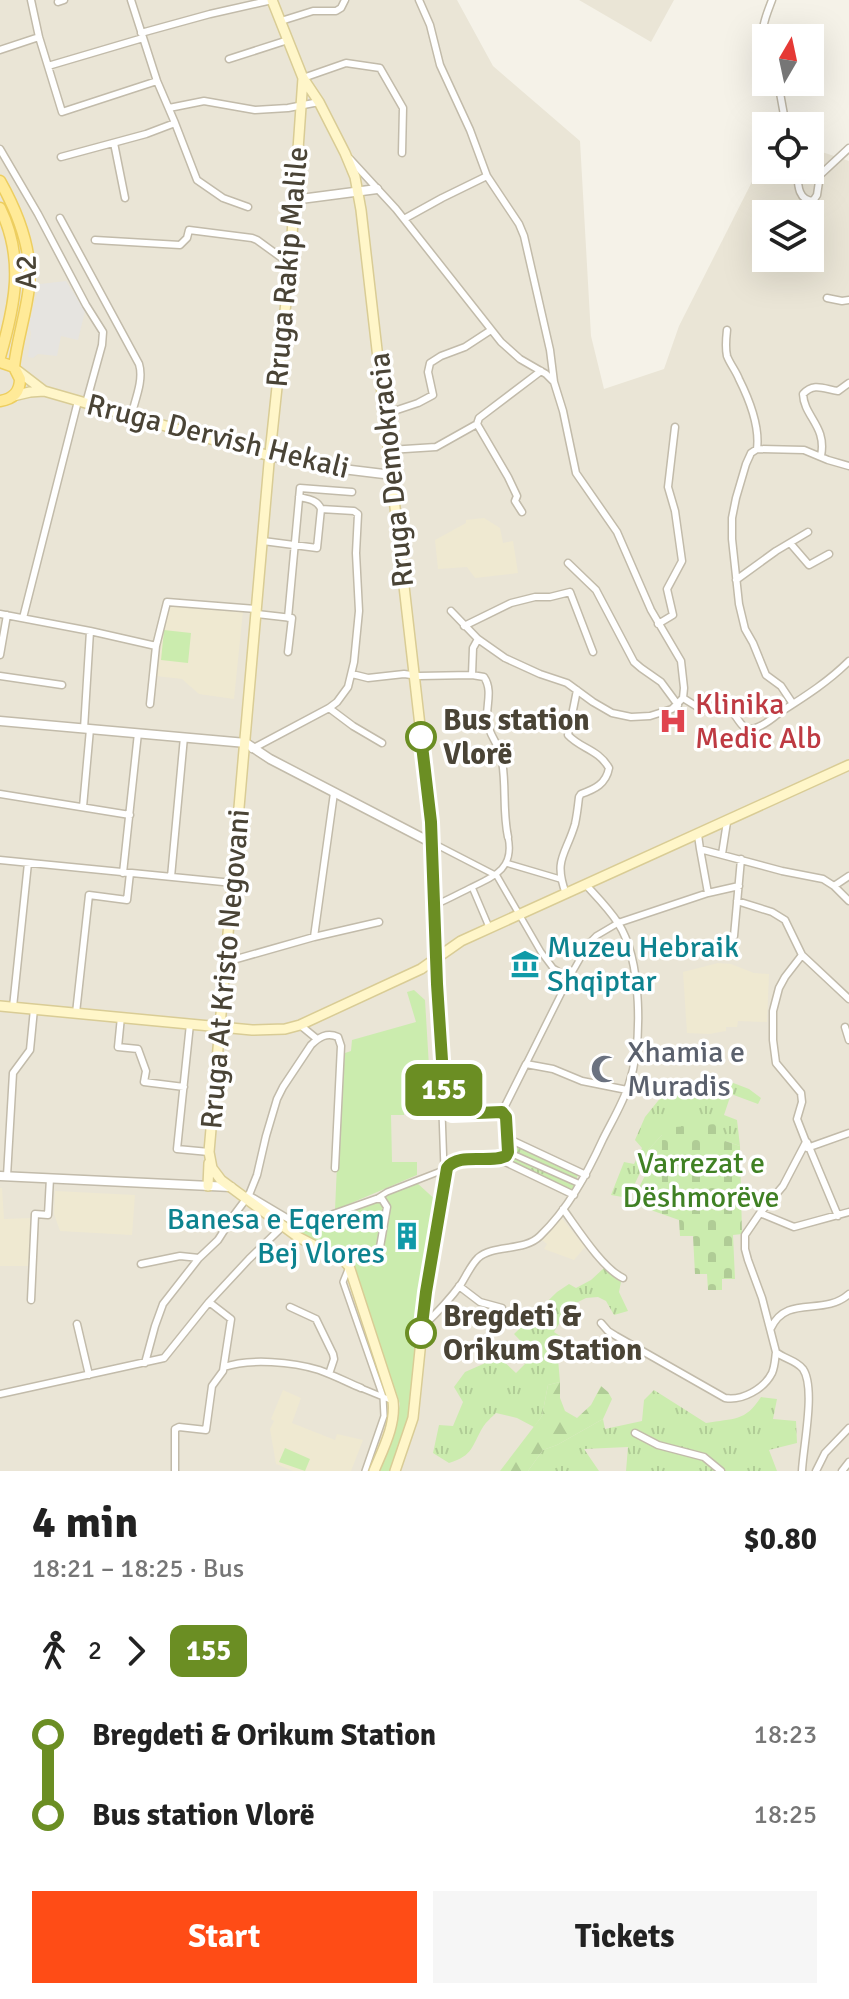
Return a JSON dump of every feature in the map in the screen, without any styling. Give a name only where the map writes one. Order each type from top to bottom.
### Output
[{"type":"main road","name":"Rruga Demokracia","points":[[272,0],[303,78],[345,153],[359,192],[432,843],[444,1109]]},
{"type":"main road","name":"Rruga Rakip Malile","points":[[257,612],[290,264],[303,78]]},
{"type":"main road","name":"A2","points":[[0,181],[20,221],[29,265],[29,287],[15,368],[20,384],[6,399]]},
{"type":"main road","name":"A2","points":[[0,208],[13,241],[16,273],[14,299],[0,359]]},
{"type":"main road","points":[[0,359],[15,368]]},
{"type":"main road","name":"Rruga Dervish Hekali","points":[[15,368],[44,391]]},
{"type":"main road","name":"Rruga Dervish Hekali","points":[[6,399],[44,391],[270,456]]},
{"type":"main road","points":[[0,412],[6,399]]},
{"type":"main road","name":"Rruga At Kristo Negovani","points":[[257,612],[248,748],[209,1156],[216,1174],[231,1187],[298,1237],[349,1266]]},
{"type":"main road","points":[[0,1006],[220,1027],[270,1030],[300,1025],[421,969],[461,941],[849,765]]},
{"type":"main road","points":[[395,1471],[413,1418],[422,1327],[446,1169],[456,1160],[504,1156],[507,1138],[506,1117],[502,1112],[452,1114],[444,1109]]},
{"type":"main road","points":[[208,1186],[209,1156]]},
{"type":"main road","points":[[349,1266],[393,1401],[393,1421],[374,1471]]},
{"type":"street","points":[[31,0],[62,112],[157,81]]},
{"type":"street","points":[[131,0],[157,81],[199,183],[223,198],[248,207]]},
{"type":"street","points":[[48,66],[210,14],[272,0]]},
{"type":"street","points":[[316,0],[319,11]]},
{"type":"street","points":[[281,21],[304,13],[336,11],[345,0]]},
{"type":"street","points":[[419,0],[430,25],[440,65],[487,176],[524,236],[576,473],[617,532],[644,597],[681,661],[684,688],[681,702],[661,714],[631,717],[612,713],[559,679],[505,658],[478,639],[451,611]]},
{"type":"street","points":[[764,24],[772,0]]},
{"type":"street","points":[[0,50],[39,37]]},
{"type":"street","points":[[229,59],[288,40]]},
{"type":"street","points":[[303,78],[346,63],[380,68],[403,108],[402,153]]},
{"type":"street","points":[[169,108],[204,101],[255,110],[319,102]]},
{"type":"street","points":[[61,157],[175,123]]},
{"type":"street","points":[[114,143],[125,198]]},
{"type":"street","points":[[824,171],[849,148]]},
{"type":"street","points":[[0,149],[103,332],[102,345],[82,402],[23,618]]},
{"type":"street","points":[[345,153],[404,219],[509,351],[554,382]]},
{"type":"street","points":[[404,219],[487,176]]},
{"type":"street","points":[[799,184],[800,194],[813,201],[819,184]]},
{"type":"street","points":[[293,200],[377,189]]},
{"type":"street","points":[[60,218],[139,364],[140,378],[131,416]]},
{"type":"street","points":[[95,240],[180,245],[187,238],[189,230],[252,238],[290,264]]},
{"type":"street","points":[[827,298],[849,300]]},
{"type":"street","points":[[385,414],[433,395],[428,372],[430,363],[465,347],[491,330]]},
{"type":"street","points":[[727,330],[727,355],[743,386],[754,418],[757,449]]},
{"type":"street","points":[[389,450],[436,447],[477,424],[479,418],[541,371]]},
{"type":"street","points":[[821,456],[820,432],[803,394],[817,386],[838,391],[849,383]]},
{"type":"street","points":[[477,424],[508,477],[517,496],[515,501],[522,512]]},
{"type":"street","points":[[658,624],[673,615],[667,589],[682,561],[668,487],[675,427]]},
{"type":"street","points":[[793,704],[781,686],[770,680],[762,668],[745,629],[732,539],[736,498],[751,453],[757,449],[804,450],[849,466]]},
{"type":"street","name":"Rruga Dervish Hekali","points":[[270,456],[318,466],[392,475]]},
{"type":"street","points":[[288,618],[300,488],[352,492]]},
{"type":"street","points":[[263,541],[317,548],[321,509],[317,502],[299,497]]},
{"type":"street","points":[[248,748],[329,708],[344,694],[352,674],[359,611],[356,553],[358,514],[354,511],[321,509]]},
{"type":"street","points":[[736,580],[808,532]]},
{"type":"street","points":[[790,543],[809,565],[829,554]]},
{"type":"street","points":[[568,563],[596,590],[634,662],[681,702],[709,710],[715,705],[725,705],[748,730],[823,686],[849,661]]},
{"type":"street","points":[[464,626],[511,603],[570,592],[593,652]]},
{"type":"street","points":[[150,704],[156,646],[167,602],[292,618],[288,652]]},
{"type":"street","points":[[0,655],[3,615],[156,646]]},
{"type":"street","points":[[83,807],[90,631]]},
{"type":"street","points":[[472,675],[471,657],[478,639]]},
{"type":"street","points":[[352,674],[368,678],[472,675],[484,677],[488,686],[487,721],[501,756],[504,818],[510,852],[497,876],[434,906]]},
{"type":"street","points":[[0,676],[62,685]]},
{"type":"street","points":[[566,894],[560,879],[561,858],[574,826],[579,797],[605,780],[609,768],[595,751],[568,735],[577,690]]},
{"type":"street","points":[[329,708],[382,743]]},
{"type":"street","points":[[0,721],[184,737],[248,748],[497,876],[548,963],[569,978]]},
{"type":"street","points":[[76,1013],[89,895],[127,900],[126,873],[138,733]]},
{"type":"street","points":[[171,877],[184,737]]},
{"type":"street","points":[[314,937],[334,793]]},
{"type":"street","points":[[0,794],[130,815]]},
{"type":"street","points":[[722,854],[727,822]]},
{"type":"street","points":[[698,835],[708,893]]},
{"type":"street","points":[[700,849],[823,879],[849,901]]},
{"type":"street","points":[[734,936],[741,859]]},
{"type":"street","points":[[0,860],[233,883]]},
{"type":"street","points":[[13,1007],[28,863]]},
{"type":"street","points":[[506,863],[560,879]]},
{"type":"street","points":[[834,886],[849,876]]},
{"type":"street","points":[[422,1327],[441,1308],[481,1256],[530,1244],[563,1209],[586,1175],[627,1090],[637,1050],[639,1006],[630,953],[618,923],[586,885]]},
{"type":"street","points":[[502,1112],[569,978],[596,936],[618,923],[739,886]]},
{"type":"street","points":[[472,887],[490,928]]},
{"type":"street","points":[[737,901],[772,912],[785,920],[802,955],[849,999]]},
{"type":"street","points":[[226,962],[379,922]]},
{"type":"street","points":[[601,1323],[616,1336],[725,1398],[734,1399],[760,1388],[772,1373],[776,1352],[771,1328],[745,1249],[747,1230],[779,1193],[805,1149],[806,1139],[797,1119],[801,1093],[776,1063],[773,1040],[773,1011],[779,988],[802,955]]},
{"type":"street","points":[[34,1009],[30,1050],[13,1073],[4,1176],[231,1187]]},
{"type":"street","points":[[121,1017],[118,1047],[138,1049],[146,1071],[144,1082],[184,1087]]},
{"type":"street","points":[[190,1024],[177,1149],[209,1156]]},
{"type":"street","points":[[300,1025],[317,1039]]},
{"type":"street","points":[[845,1027],[849,1040]]},
{"type":"street","points":[[145,1363],[163,1304],[199,1258],[218,1240],[248,1197],[277,1099],[317,1039],[327,1034],[338,1037],[341,1046],[335,1168]]},
{"type":"street","points":[[526,1064],[553,1069],[582,1081],[627,1090]]},
{"type":"street","points":[[376,1199],[446,1169],[444,1109]]},
{"type":"street","points":[[805,1149],[849,1133]]},
{"type":"street","points":[[507,1138],[586,1175]]},
{"type":"street","points":[[805,1149],[838,1216]]},
{"type":"street","points":[[504,1156],[580,1184]]},
{"type":"street","points":[[504,1156],[574,1195]]},
{"type":"street","points":[[31,1300],[35,1214],[48,1215],[50,1178]]},
{"type":"street","name":"Rruga At Kristo Negovani","points":[[248,1197],[299,1223],[312,1222],[376,1199]]},
{"type":"street","points":[[376,1199],[385,1201],[387,1207],[380,1247]]},
{"type":"street","points":[[563,1209],[595,1252],[616,1275],[623,1278]]},
{"type":"street","points":[[760,1213],[794,1227],[849,1212]]},
{"type":"street","points":[[0,1394],[160,1360],[173,1350],[209,1302],[283,1226]]},
{"type":"street","points":[[141,1264],[180,1256],[199,1258]]},
{"type":"street","points":[[349,1266],[343,1282],[383,1397],[384,1416],[365,1471]]},
{"type":"street","points":[[459,1286],[480,1302],[502,1308]]},
{"type":"street","points":[[771,1328],[778,1316],[788,1309],[835,1303],[849,1294]]},
{"type":"street","points":[[175,1471],[175,1429],[206,1430],[212,1386],[224,1367],[231,1319],[209,1302]]},
{"type":"street","points":[[290,1307],[316,1319],[333,1354],[329,1374]]},
{"type":"street","points":[[77,1324],[89,1375]]},
{"type":"street","points":[[776,1352],[796,1363],[805,1373],[809,1412],[802,1471]]},
{"type":"street","points":[[224,1367],[242,1362],[308,1368],[393,1401]]},
{"type":"street","points":[[816,1471],[825,1453],[849,1428]]},
{"type":"street","points":[[635,1433],[658,1445],[704,1457],[721,1471]]},
{"type":"street","points":[[842,1471],[849,1462]]},
{"type":"shaded area","points":[[0,0],[457,0],[493,66],[580,141],[591,336],[604,389],[664,369],[679,326],[752,182],[824,184],[824,153],[849,161],[849,1471],[0,1471]]},
{"type":"shaded area","points":[[579,0],[674,0],[651,42]]},
{"type":"shaded area","points":[[66,281],[85,311],[78,340],[61,336],[57,356],[38,354],[28,357],[29,324],[40,284]]},
{"type":"shaded area","points":[[484,518],[500,528],[503,543],[513,541],[518,573],[475,578],[467,567],[438,569],[435,540],[466,523],[466,520]]},
{"type":"shaded area","points":[[172,605],[243,611],[234,699],[199,694],[182,679],[156,676],[168,610]]},
{"type":"shaded area","points":[[718,963],[769,974],[767,1022],[738,1021],[737,1027],[726,1027],[726,1031],[687,1033],[683,972]]},
{"type":"shaded area","points":[[0,1188],[4,1219],[31,1218],[29,1266],[0,1266]]},
{"type":"shaded area","points":[[55,1191],[135,1195],[132,1235],[60,1231],[54,1214]]},
{"type":"shaded area","points":[[560,1216],[585,1247],[574,1260],[544,1249],[547,1244],[542,1240]]},
{"type":"shaded area","points":[[283,1390],[301,1398],[292,1423],[335,1440],[337,1434],[363,1440],[351,1471],[293,1471],[276,1464],[270,1429]]},
{"type":"green space","points":[[164,630],[191,633],[188,663],[161,660]]},
{"type":"green space","points":[[414,990],[425,1000],[430,1083],[410,1084],[410,1096],[404,1097],[404,1115],[391,1115],[392,1162],[417,1162],[417,1175],[335,1210],[342,1054],[351,1051],[352,1040],[416,1022],[407,992]]},
{"type":"green space","points":[[723,1079],[749,1089],[761,1098],[758,1104],[731,1094],[724,1115],[737,1120],[740,1146],[725,1141],[662,1135],[648,1150],[628,1198],[611,1195],[624,1162],[634,1164],[642,1148],[635,1140],[645,1117],[666,1091],[683,1096],[696,1083],[707,1085]]},
{"type":"green space","name":"Varrezat e Dëshmorëve","points":[[715,1124],[725,1141],[740,1146],[742,1234],[733,1235],[735,1279],[722,1279],[722,1290],[708,1290],[707,1274],[695,1274],[693,1236],[680,1236],[679,1220],[662,1214],[662,1135],[675,1127]]},
{"type":"green space","points":[[662,1135],[662,1214],[631,1203],[651,1164],[648,1150]]},
{"type":"green space","points":[[516,1146],[578,1175],[572,1190],[509,1161]]},
{"type":"green space","points":[[416,1182],[439,1203],[411,1411],[392,1471],[378,1471],[400,1404],[351,1262],[297,1231],[300,1225]]},
{"type":"green space","points":[[604,1268],[621,1282],[619,1292],[628,1311],[614,1315],[606,1301],[598,1297],[586,1298],[570,1306],[554,1332],[563,1338],[558,1359],[560,1382],[548,1385],[542,1416],[534,1427],[517,1418],[496,1413],[484,1425],[471,1450],[463,1457],[449,1463],[433,1453],[439,1425],[453,1426],[463,1402],[454,1387],[465,1372],[499,1357],[516,1373],[534,1355],[514,1334],[557,1292],[569,1284],[576,1288]]},
{"type":"green space","points":[[560,1382],[560,1398],[565,1411],[577,1418],[591,1405],[601,1386],[608,1392],[612,1399],[603,1419],[543,1450],[528,1471],[500,1471],[542,1416],[548,1385]]},
{"type":"green space","points":[[654,1390],[706,1423],[744,1415],[761,1397],[777,1399],[773,1419],[796,1421],[797,1443],[769,1450],[777,1471],[626,1471],[628,1447],[584,1449],[599,1471],[528,1471],[543,1450],[603,1419],[605,1429],[642,1421],[644,1400]]},
{"type":"green space","points":[[285,1448],[310,1459],[305,1471],[279,1462]]},
{"type":"bus line","name":"155","points":[[421,737],[431,822],[445,1106],[452,1114],[505,1114],[508,1152],[499,1159],[456,1160],[447,1168],[421,1333]]},
{"type":"place","name":"Klinika Medic Alb","points":[[673,721]]},
{"type":"place","name":"Bus station Vlorë","points":[[421,737]]},
{"type":"place","name":"Muzeu Hebraik Shqiptar","points":[[525,964]]},
{"type":"place","name":"Xhamia e Muradis","points":[[605,1069]]},
{"type":"place","name":"Banesa e Eqerem Bej Vlores","points":[[407,1236]]},
{"type":"place","name":"Bregdeti & Orikum Station","points":[[421,1333]]}]
